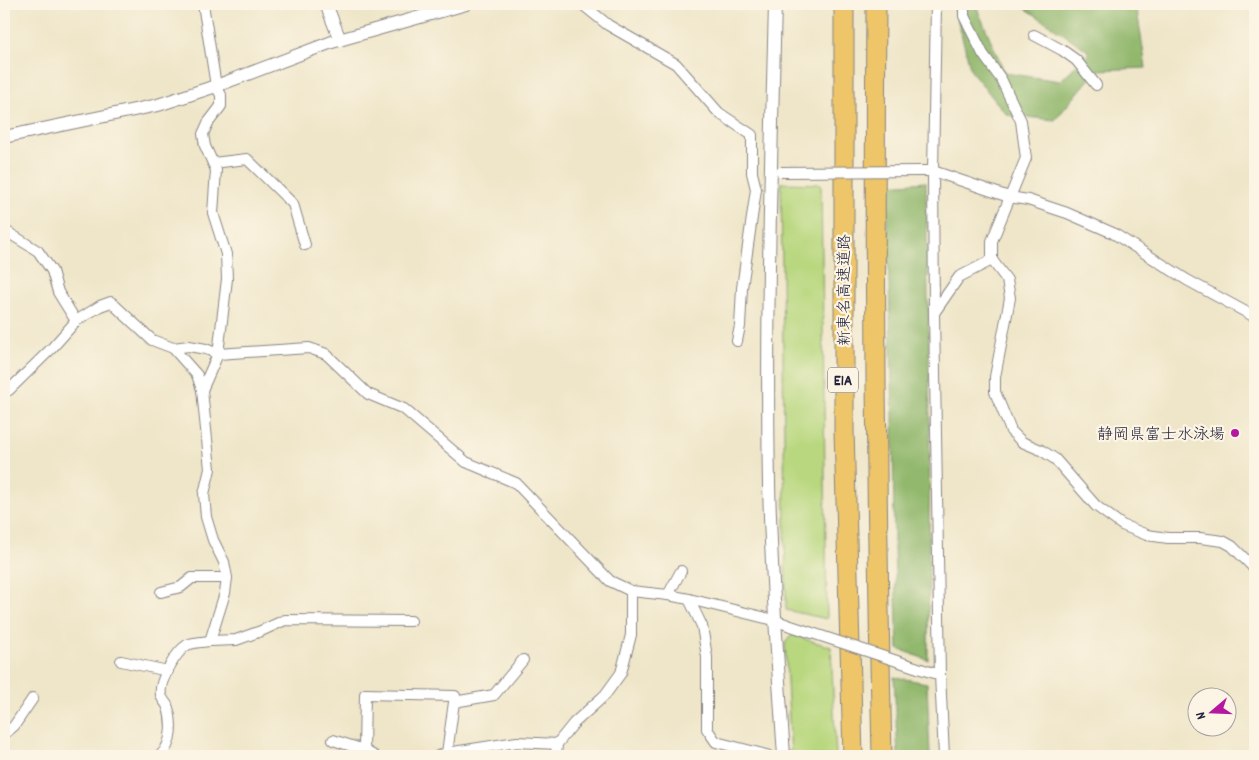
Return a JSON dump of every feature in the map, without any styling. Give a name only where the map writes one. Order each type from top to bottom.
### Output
[{"type":"highway","name":"新東名高速道路","points":[[844,4],[844,430],[853,756]]},
{"type":"highway","name":"新東名高速道路","points":[[876,4],[874,274],[882,756]]},
{"type":"street","points":[[202,390],[218,354],[227,279],[226,254],[213,212],[216,170],[205,146],[203,134],[208,122],[221,106],[221,96],[216,86],[203,4]]},
{"type":"street","points":[[326,4],[340,40]]},
{"type":"street","points":[[582,4],[608,26],[676,64],[719,113],[752,135],[752,173],[756,188],[743,278],[740,326],[737,341]]},
{"type":"street","points":[[775,4],[776,172],[768,334],[769,484],[774,620],[784,756]]},
{"type":"street","points":[[936,4],[933,171],[934,313],[940,675],[944,756]]},
{"type":"street","points":[[964,4],[964,16],[983,54],[1001,78],[1021,121],[1026,158],[992,241],[992,260],[1007,280],[1010,298],[995,377],[995,392],[1011,431],[1022,442],[1041,450],[1055,459],[1096,506],[1122,525],[1147,535],[1223,541],[1232,546],[1255,569]]},
{"type":"street","points":[[4,137],[158,105],[216,86],[340,40],[457,5]]},
{"type":"street","points":[[1034,35],[1076,60],[1096,85]]},
{"type":"street","points":[[213,163],[247,159],[293,204],[305,245]]},
{"type":"street","points":[[752,173],[933,171],[1009,197],[1028,200],[1067,213],[1113,233],[1187,280],[1255,317]]},
{"type":"street","points":[[4,230],[38,251],[52,271],[58,292],[76,321]]},
{"type":"street","points":[[934,313],[959,277],[992,260]]},
{"type":"street","points":[[4,392],[9,390],[52,348],[76,321],[100,306],[111,302],[152,340],[173,348],[197,375],[202,390],[210,469],[204,494],[206,517],[213,540],[224,562],[227,578],[226,593],[210,641]]},
{"type":"street","points":[[173,348],[189,346],[206,349],[218,354],[309,348],[326,354],[368,394],[404,409],[466,462],[516,483],[610,581],[631,592],[668,595],[774,620],[940,675]]},
{"type":"street","points":[[668,595],[681,571]]},
{"type":"street","points":[[161,592],[181,587],[192,578],[227,578]]},
{"type":"street","points":[[556,756],[556,744],[574,723],[606,695],[621,673],[631,635],[631,592]]},
{"type":"street","points":[[688,599],[702,626],[707,657],[706,729],[716,742],[770,756]]},
{"type":"street","points":[[160,756],[170,738],[171,721],[161,694],[162,682],[178,652],[189,644],[236,640],[284,620],[411,621]]},
{"type":"street","points":[[454,702],[494,695],[522,660]]},
{"type":"street","points":[[121,661],[168,671]]},
{"type":"street","points":[[364,750],[366,694],[455,696],[443,755],[518,742],[556,744]]},
{"type":"street","points":[[4,730],[8,731],[14,726],[33,698]]},
{"type":"street","points":[[333,740],[364,750],[374,756]]},
{"type":"green space","points":[[956,4],[977,4],[976,6],[1005,73],[1060,81],[1090,52],[1025,8],[1022,4],[1136,4],[1146,68],[1097,70],[1055,120],[1007,115],[971,71],[955,10]]},
{"type":"green space","points":[[926,182],[930,421],[928,660],[898,649],[886,185]]},
{"type":"green space","points":[[781,183],[821,184],[827,619],[786,610]]},
{"type":"green space","points":[[792,635],[831,647],[836,756],[791,756],[785,643]]},
{"type":"green space","points":[[894,677],[927,683],[930,756],[898,756]]},
{"type":"place","name":"静岡県富士水泳場","points":[[1235,433]]}]
